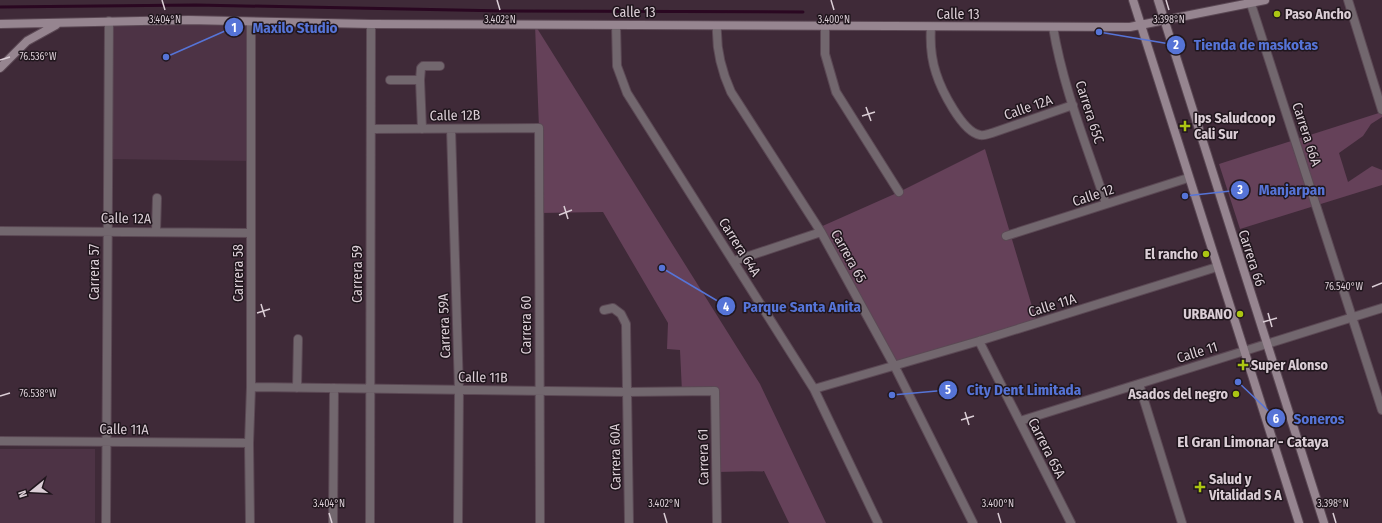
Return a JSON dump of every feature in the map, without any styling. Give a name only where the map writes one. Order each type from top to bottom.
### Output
[{"type":"main road","points":[[1133,0],[1298,523]]},
{"type":"main road","name":"Carrera 66","points":[[1158,0],[1324,523]]},
{"type":"main road","name":"Calle 13","points":[[0,24],[188,20],[371,24],[1130,27],[1266,0]]},
{"type":"main road","points":[[0,68],[27,41],[60,23]]},
{"type":"street","points":[[1348,0],[1382,110]]},
{"type":"street","name":"Carrera 66A","points":[[1251,4],[1382,410]]},
{"type":"street","name":"Carrera 57","points":[[106,523],[109,21]]},
{"type":"street","name":"Carrera 58","points":[[250,523],[251,22]]},
{"type":"street","name":"Carrera 59","points":[[370,523],[371,24]]},
{"type":"street","name":"Carrera 64A","points":[[616,25],[617,66],[628,93],[814,389],[878,523]]},
{"type":"street","name":"Carrera 65","points":[[717,26],[718,54],[725,79],[731,92],[821,232],[894,365],[973,523]]},
{"type":"street","points":[[825,26],[825,54],[836,92],[900,192]]},
{"type":"street","name":"Calle 12A","points":[[930,27],[931,50],[936,72],[950,103],[970,131],[980,135],[992,133],[1073,105]]},
{"type":"street","name":"Carrera 65C","points":[[1053,27],[1060,60],[1073,105],[1106,204]]},
{"type":"street","points":[[422,129],[421,68],[423,66],[440,66]]},
{"type":"street","points":[[390,80],[420,80]]},
{"type":"street","name":"Carrera 59A","points":[[451,128],[459,390],[458,523]]},
{"type":"street","name":"Calle 12B","points":[[370,129],[539,128]]},
{"type":"street","name":"Carrera 60","points":[[539,128],[540,523]]},
{"type":"street","name":"Calle 12","points":[[1006,236],[1188,178]]},
{"type":"street","points":[[156,231],[157,198]]},
{"type":"street","name":"Calle 12A","points":[[0,231],[107,230],[251,233]]},
{"type":"street","points":[[734,261],[821,232]]},
{"type":"street","name":"Calle 11A","points":[[814,389],[979,341],[1217,267]]},
{"type":"street","name":"Carrera 60A","points":[[604,310],[613,308],[621,314],[626,324],[629,523]]},
{"type":"street","name":"Calle 11","points":[[1020,421],[1382,308]]},
{"type":"street","points":[[297,388],[298,339]]},
{"type":"street","name":"Carrera 65A","points":[[979,341],[1071,523]]},
{"type":"street","points":[[1139,384],[1182,523]]},
{"type":"street","name":"Calle 11B","points":[[251,387],[627,392],[715,391]]},
{"type":"street","points":[[334,388],[334,523]]},
{"type":"street","name":"Carrera 61","points":[[715,391],[717,523]]},
{"type":"street","name":"Calle 11A","points":[[0,441],[249,443]]},
{"type":"shaded area","points":[[109,21],[251,22],[251,161],[108,159]]},
{"type":"shaded area","points":[[535,25],[760,384],[826,523],[789,523],[764,471],[716,472],[715,391],[682,392],[680,350],[667,349],[668,323],[603,212],[538,213],[539,128]]},
{"type":"shaded area","points":[[1382,112],[1382,117],[1371,124],[1363,136],[1339,153],[1348,182],[1372,166],[1382,170],[1382,185],[1240,229],[1219,164]]},
{"type":"shaded area","points":[[985,149],[1037,323],[894,365],[818,228],[899,192]]},
{"type":"shaded area","points":[[0,449],[95,449],[95,523],[0,523]]},
{"type":"waterway","points":[[0,7],[196,5],[506,11],[803,12]]},
{"type":"place","name":"Paso Ancho","points":[[1277,14]]},
{"type":"place","name":"Tienda de maskotas","points":[[1099,32]]},
{"type":"place","name":"Maxilo Studio","points":[[166,57]]},
{"type":"place","name":"Ips Saludcoop Cali Sur","points":[[1185,126]]},
{"type":"place","name":"Manjarpan","points":[[1185,196]]},
{"type":"place","name":"El rancho","points":[[1206,254]]},
{"type":"place","name":"Parque Santa Anita","points":[[662,268]]},
{"type":"place","name":"URBANO","points":[[1240,314]]},
{"type":"place","name":"Super Alonso","points":[[1243,365]]},
{"type":"place","name":"Soneros","points":[[1238,382]]},
{"type":"place","name":"Asados del negro","points":[[1236,394]]},
{"type":"place","name":"City Dent Limitada","points":[[892,395]]},
{"type":"place","name":"Salud y Vitalidad S A","points":[[1200,487]]},
{"type":"district","name":"El Gran Limonar - Cataya","points":[[1253,442]]}]
